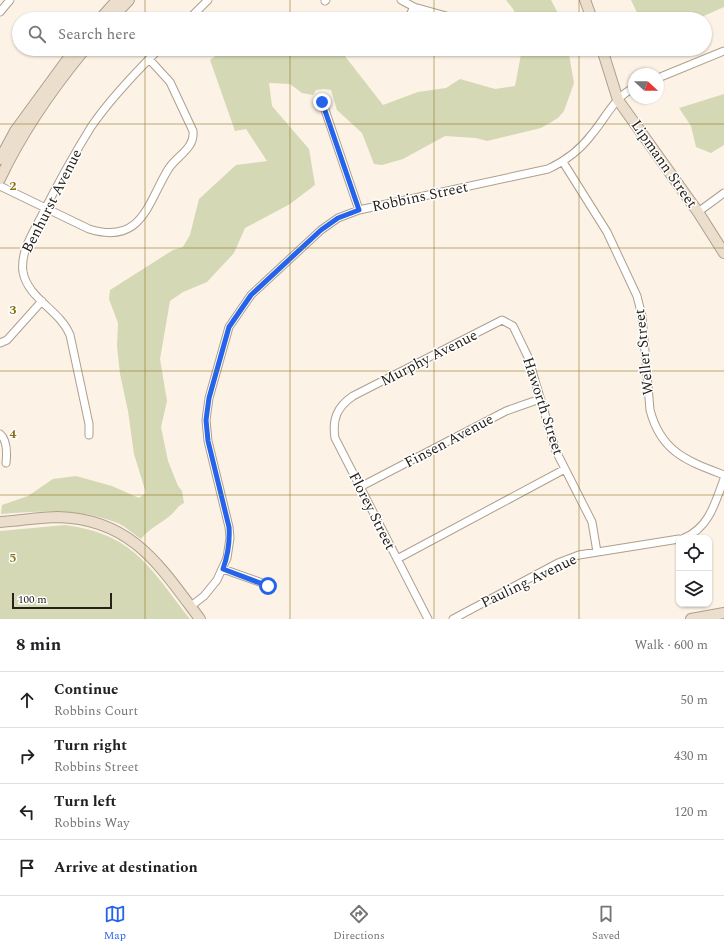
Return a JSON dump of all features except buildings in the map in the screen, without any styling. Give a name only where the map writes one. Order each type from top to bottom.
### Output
[{"type":"street","points":[[0,12],[10,0]]},
{"type":"street","points":[[106,12],[117,0]]},
{"type":"street","points":[[118,12],[129,0]]},
{"type":"street","points":[[196,12],[208,0]]},
{"type":"street","points":[[401,0],[414,7],[432,12]]},
{"type":"street","points":[[585,0],[589,12]]},
{"type":"street","points":[[412,12],[414,7]]},
{"type":"street","points":[[712,56],[724,51]]},
{"type":"street","points":[[0,159],[15,131],[70,56]]},
{"type":"street","points":[[0,180],[23,136],[49,96],[80,56]]},
{"type":"street","name":"Benhurst Avenue","points":[[89,435],[89,424],[70,335],[66,325],[28,285],[23,273],[25,249],[69,162],[92,126],[118,92],[152,56]]},
{"type":"street","name":"Lipmann Street","points":[[604,56],[618,100],[698,212],[724,253]]},
{"type":"street","points":[[664,76],[712,56]]},
{"type":"street","points":[[0,186],[94,231],[120,231],[141,218],[148,209],[170,168],[192,144],[194,138],[193,131],[170,82],[149,59]]},
{"type":"street","name":"Robbins Street","points":[[191,606],[204,596],[217,580],[227,558],[230,538],[229,527],[208,441],[206,420],[209,398],[229,327],[251,295],[321,230],[338,218],[359,210],[548,169],[563,162],[591,136],[618,100],[628,91]]},
{"type":"street","points":[[322,102],[359,210]]},
{"type":"street","name":"Weller Street","points":[[563,162],[607,232],[637,296],[642,316],[650,410],[653,422],[659,434],[680,457],[724,475]]},
{"type":"street","points":[[698,212],[724,193]]},
{"type":"street","points":[[0,344],[7,340],[42,301]]},
{"type":"street","name":"Murphy Avenue","points":[[344,402],[502,320],[513,326]]},
{"type":"street","name":"Haworth Street","points":[[513,326],[528,357],[556,451],[592,522],[597,552]]},
{"type":"street","name":"Finsen Avenue","points":[[360,487],[506,412],[540,399]]},
{"type":"street","name":"Florey Street","points":[[344,402],[339,408],[335,417],[333,427],[335,438],[428,619]]},
{"type":"street","points":[[0,434],[3,436],[7,454],[6,463]]},
{"type":"street","points":[[397,559],[565,468]]},
{"type":"street","points":[[691,535],[705,523],[724,479]]},
{"type":"street","points":[[0,522],[56,517],[88,520],[105,525],[133,540],[149,554],[200,619]]},
{"type":"street","name":"Pauling Avenue","points":[[453,619],[558,563],[579,555],[676,540]]},
{"type":"street","points":[[223,569],[268,586]]},
{"type":"street","points":[[697,619],[724,613]]},
{"type":"green space","points":[[506,0],[551,0],[557,12],[514,12]]},
{"type":"green space","points":[[631,0],[724,0],[724,7],[712,12],[637,12]]},
{"type":"green space","points":[[215,56],[345,56],[383,105],[418,92],[446,88],[460,79],[495,89],[515,86],[521,56],[569,56],[574,83],[564,111],[558,118],[541,128],[487,141],[476,138],[445,136],[403,159],[382,165],[374,164],[362,133],[337,110],[331,90],[316,90],[313,95],[302,93],[290,84],[269,83],[272,106],[309,149],[315,185],[290,204],[245,228],[234,253],[207,282],[183,292],[170,301],[160,359],[167,401],[161,427],[168,461],[178,486],[182,491],[184,503],[141,539],[118,523],[87,514],[30,512],[1,514],[2,505],[28,496],[53,479],[76,476],[112,486],[139,498],[146,493],[134,454],[128,411],[120,374],[117,346],[118,323],[109,299],[110,290],[173,250],[183,247],[190,235],[199,199],[236,165],[267,161],[246,129],[235,131],[210,60]]},
{"type":"green space","points":[[724,94],[724,145],[711,153],[696,147],[691,126],[679,108]]},
{"type":"green space","points":[[65,525],[108,536],[124,545],[151,569],[190,619],[0,619],[0,531]]},
{"type":"route","points":[[268,586],[223,569],[227,558],[230,538],[229,527],[208,441],[206,420],[209,398],[232,321],[251,295],[321,230],[338,218],[359,210],[322,102]]}]
